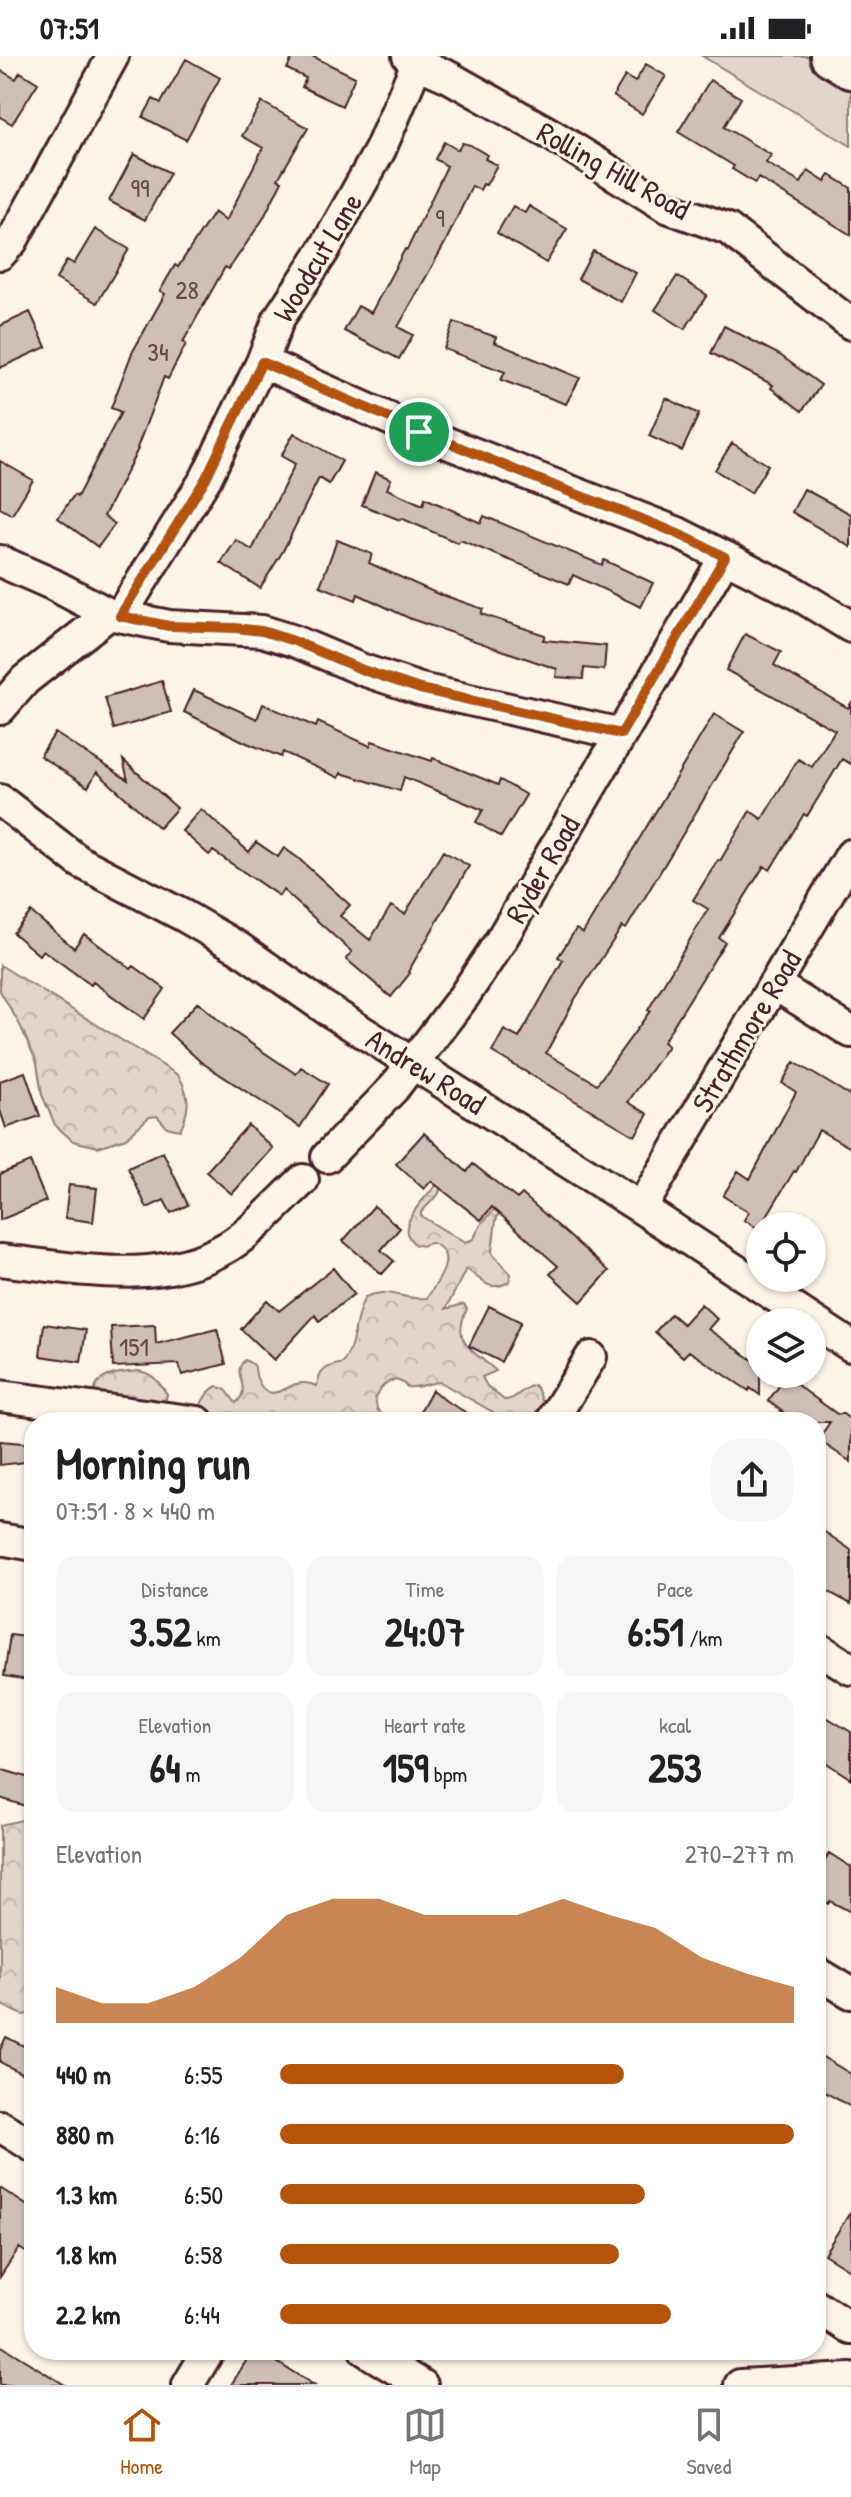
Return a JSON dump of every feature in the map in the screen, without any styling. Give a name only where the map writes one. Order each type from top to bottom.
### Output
[{"type":"main road","points":[[830,56],[851,69]]},
{"type":"street","points":[[0,254],[12,241],[109,58]]},
{"type":"street","name":"Rolling Hill Road","points":[[413,59],[552,135],[667,207],[728,229],[851,324]]},
{"type":"street","name":"Woodcut Lane","points":[[0,709],[25,680],[114,615],[206,478],[262,362],[279,318],[324,250],[380,150],[413,59]]},
{"type":"street","points":[[262,362],[419,432],[659,525],[794,592],[851,627]]},
{"type":"street","name":"Ryder Road","points":[[327,1157],[372,1113],[464,996],[501,940],[725,557]]},
{"type":"street","points":[[0,561],[114,615],[178,627],[262,631],[420,689],[621,734]]},
{"type":"street","name":"Andrew Road","points":[[0,800],[86,865],[239,948],[325,1008],[641,1208],[851,1346]]},
{"type":"street","name":"Strathmore Road","points":[[641,1208],[851,855]]},
{"type":"street","points":[[774,984],[851,1032]]},
{"type":"street","points":[[0,1260],[125,1273],[184,1265],[231,1245],[303,1180]]},
{"type":"street","points":[[557,1412],[591,1357]]},
{"type":"street","points":[[0,1396],[122,1412]]},
{"type":"street","points":[[0,1539],[24,1543]]},
{"type":"street","points":[[826,1653],[851,1669]]},
{"type":"street","points":[[826,1978],[851,1993]]},
{"type":"street","points":[[0,2126],[24,2141]]},
{"type":"street","points":[[826,2313],[851,2329]]},
{"type":"street","points":[[188,2385],[203,2360]]},
{"type":"street","points":[[381,2360],[422,2385]]},
{"type":"street","points":[[740,2385],[851,2379]]},
{"type":"green space","points":[[702,56],[829,56],[851,69],[851,146]]},
{"type":"green space","points":[[0,965],[178,1075],[188,1102],[180,1130],[167,1127],[157,1116],[149,1117],[126,1138],[98,1147],[73,1141],[55,1125],[42,1095],[37,1063],[0,991]]},
{"type":"green space","points":[[446,1176],[438,1195],[421,1212],[421,1216],[465,1243],[473,1239],[482,1223],[506,1196],[496,1220],[492,1251],[511,1274],[509,1282],[490,1286],[466,1269],[446,1309],[464,1304],[467,1309],[462,1321],[463,1338],[496,1371],[482,1377],[487,1386],[504,1400],[534,1385],[543,1403],[536,1412],[493,1412],[440,1382],[408,1387],[393,1381],[382,1387],[375,1398],[380,1412],[199,1412],[202,1401],[217,1386],[226,1390],[236,1403],[243,1392],[239,1371],[245,1360],[254,1365],[261,1386],[270,1393],[299,1383],[317,1386],[322,1372],[343,1363],[365,1297],[390,1293],[427,1298],[445,1265],[444,1252],[433,1243],[422,1246],[414,1244],[407,1226],[421,1202]]},
{"type":"green space","points":[[138,1371],[151,1376],[161,1385],[167,1394],[165,1405],[93,1398],[98,1383],[108,1376]]},
{"type":"green space","points":[[24,1819],[23,2015],[0,2004],[0,1825]]},
{"type":"building","points":[[293,56],[312,56],[355,77],[342,106],[302,87],[306,78],[287,69]]},
{"type":"building","points":[[186,59],[220,78],[186,140],[143,117],[153,99],[161,103]]},
{"type":"building","points":[[646,64],[666,76],[642,114],[613,96],[625,76],[635,82]]},
{"type":"building","points":[[0,70],[16,79],[20,72],[38,83],[12,124],[0,117]]},
{"type":"building","points":[[710,80],[741,98],[724,127],[771,155],[766,163],[801,183],[808,171],[825,182],[830,175],[851,188],[851,235],[758,178],[755,183],[732,169],[734,166],[678,132]]},
{"type":"building","points":[[262,102],[308,128],[278,179],[282,181],[263,219],[229,269],[225,267],[183,342],[186,344],[168,379],[164,377],[138,449],[104,516],[115,524],[98,547],[58,518],[74,495],[77,497],[121,412],[111,408],[132,353],[165,294],[160,291],[214,212],[226,221],[263,148],[242,136]]},
{"type":"building","points":[[444,142],[458,150],[462,143],[470,145],[497,165],[486,185],[483,184],[480,190],[472,186],[445,243],[398,327],[413,335],[399,359],[344,331],[358,306],[371,313],[407,250],[447,166],[435,159]]},
{"type":"building","points":[[134,154],[170,173],[145,220],[109,201]]},
{"type":"building","points":[[513,206],[525,213],[529,206],[567,229],[546,263],[497,233]]},
{"type":"building","points":[[95,229],[129,249],[97,303],[56,279],[67,260],[74,264]]},
{"type":"building","points":[[593,251],[636,273],[621,302],[578,279]]},
{"type":"building","points":[[677,276],[707,295],[685,329],[655,310]]},
{"type":"building","points":[[30,312],[46,347],[0,368],[0,326]]},
{"type":"building","points":[[454,322],[496,337],[494,342],[580,378],[566,404],[501,380],[505,372],[444,349]]},
{"type":"building","points":[[724,326],[780,355],[821,385],[802,411],[771,388],[773,385],[711,353]]},
{"type":"building","points":[[666,398],[699,414],[682,451],[649,436]]},
{"type":"building","points":[[294,433],[342,461],[329,484],[319,478],[283,551],[260,588],[221,563],[236,540],[252,550],[295,464],[281,456]]},
{"type":"building","points":[[732,443],[768,465],[751,493],[715,470]]},
{"type":"building","points":[[0,461],[33,480],[12,515],[0,508]]},
{"type":"building","points":[[375,472],[391,479],[387,489],[423,505],[425,498],[481,523],[484,516],[602,565],[604,560],[653,583],[641,607],[573,575],[569,584],[362,505]]},
{"type":"building","points":[[804,489],[851,514],[851,547],[792,512]]},
{"type":"building","points":[[337,540],[372,554],[369,563],[440,595],[483,609],[481,614],[545,635],[543,640],[606,646],[604,670],[584,668],[583,679],[556,677],[557,669],[411,619],[358,594],[356,600],[320,586]]},
{"type":"building","points":[[745,634],[781,652],[774,665],[848,708],[851,703],[851,764],[842,759],[770,870],[764,866],[719,938],[725,942],[663,1042],[668,1046],[628,1102],[648,1114],[635,1136],[492,1052],[504,1030],[519,1038],[563,960],[558,957],[576,929],[583,933],[714,714],[744,732],[626,929],[622,927],[575,999],[546,1053],[597,1084],[650,1011],[708,909],[693,900],[750,811],[762,819],[798,759],[812,767],[835,730],[726,670]]},
{"type":"building","points":[[162,681],[171,712],[114,729],[105,698]]},
{"type":"building","points":[[194,690],[257,719],[263,704],[316,727],[318,722],[370,746],[372,741],[432,761],[433,758],[498,785],[500,780],[526,795],[501,837],[476,822],[483,810],[404,777],[400,791],[341,773],[339,778],[283,752],[281,757],[247,743],[184,712]]},
{"type":"building","points":[[55,733],[128,780],[123,760],[177,808],[159,828],[97,772],[88,787],[40,756]]},
{"type":"building","points":[[201,809],[249,852],[256,842],[278,857],[284,848],[298,858],[350,905],[340,916],[370,940],[391,906],[405,914],[443,851],[469,866],[410,973],[391,997],[346,959],[352,952],[283,890],[279,896],[213,851],[209,855],[182,831]]},
{"type":"building","points":[[31,912],[74,948],[84,934],[131,969],[134,966],[165,989],[144,1019],[43,950],[39,955],[13,933]]},
{"type":"building","points":[[198,1002],[225,1026],[296,1074],[301,1067],[328,1084],[300,1127],[201,1062],[169,1033]]},
{"type":"building","points":[[794,1062],[851,1096],[851,1148],[819,1130],[769,1212],[749,1212],[723,1196],[738,1171],[750,1179],[796,1092],[782,1083]]},
{"type":"building","points":[[25,1072],[40,1116],[6,1128],[0,1110],[0,1081]]},
{"type":"building","points":[[248,1125],[273,1148],[232,1194],[206,1172]]},
{"type":"building","points":[[424,1133],[467,1172],[473,1164],[517,1199],[522,1194],[609,1271],[581,1302],[550,1274],[558,1266],[492,1207],[481,1220],[431,1181],[424,1189],[396,1164]]},
{"type":"building","points":[[163,1152],[188,1205],[171,1213],[164,1200],[147,1208],[128,1168]]},
{"type":"building","points":[[30,1162],[46,1201],[0,1220],[0,1174]]},
{"type":"building","points":[[69,1185],[97,1188],[93,1222],[65,1218]]},
{"type":"building","points":[[374,1206],[400,1228],[381,1250],[394,1261],[382,1274],[343,1241]]},
{"type":"building","points":[[333,1268],[354,1294],[319,1321],[315,1315],[274,1360],[241,1329],[267,1300],[279,1311]]},
{"type":"building","points":[[701,1304],[717,1319],[708,1329],[746,1355],[746,1388],[750,1388],[749,1391],[689,1351],[683,1357],[655,1332],[671,1314],[683,1324]]},
{"type":"building","points":[[489,1306],[521,1322],[501,1362],[469,1346]]},
{"type":"building","points":[[44,1324],[86,1330],[81,1362],[40,1356]]},
{"type":"building","points":[[155,1325],[156,1344],[217,1329],[226,1364],[182,1375],[179,1364],[113,1367],[111,1327]]},
{"type":"building","points":[[778,1388],[801,1388],[837,1414],[843,1414],[851,1420],[851,1462],[826,1445],[826,1428],[830,1422],[826,1422],[826,1412],[783,1412],[768,1401]]},
{"type":"building","points":[[432,1390],[465,1412],[420,1412]]},
{"type":"building","points":[[0,1441],[24,1443],[24,1462],[0,1465]]},
{"type":"building","points":[[826,1533],[851,1550],[851,1604],[826,1590]]},
{"type":"building","points":[[10,1635],[24,1637],[24,1679],[4,1676]]},
{"type":"building","points":[[826,1717],[851,1732],[851,1779],[826,1763]]},
{"type":"building","points":[[0,1769],[24,1776],[24,1806],[0,1798]]},
{"type":"building","points":[[829,1853],[851,1867],[851,1912],[830,1901],[826,1903],[826,1858]]},
{"type":"building","points":[[6,2037],[24,2046],[24,2075],[0,2062],[0,2050]]},
{"type":"building","points":[[826,2059],[851,2074],[851,2107],[826,2093]]},
{"type":"building","points":[[0,2188],[24,2204],[24,2251],[19,2248],[0,2277]]},
{"type":"building","points":[[851,2211],[851,2271],[826,2255]]},
{"type":"building","points":[[0,2345],[65,2385],[0,2385]]},
{"type":"building","points":[[247,2360],[274,2360],[314,2385],[231,2385]]},
{"type":"route","points":[[262,362],[419,432],[659,525],[725,557],[621,734],[420,689],[262,631],[187,628],[120,616],[206,478],[262,362]]}]
